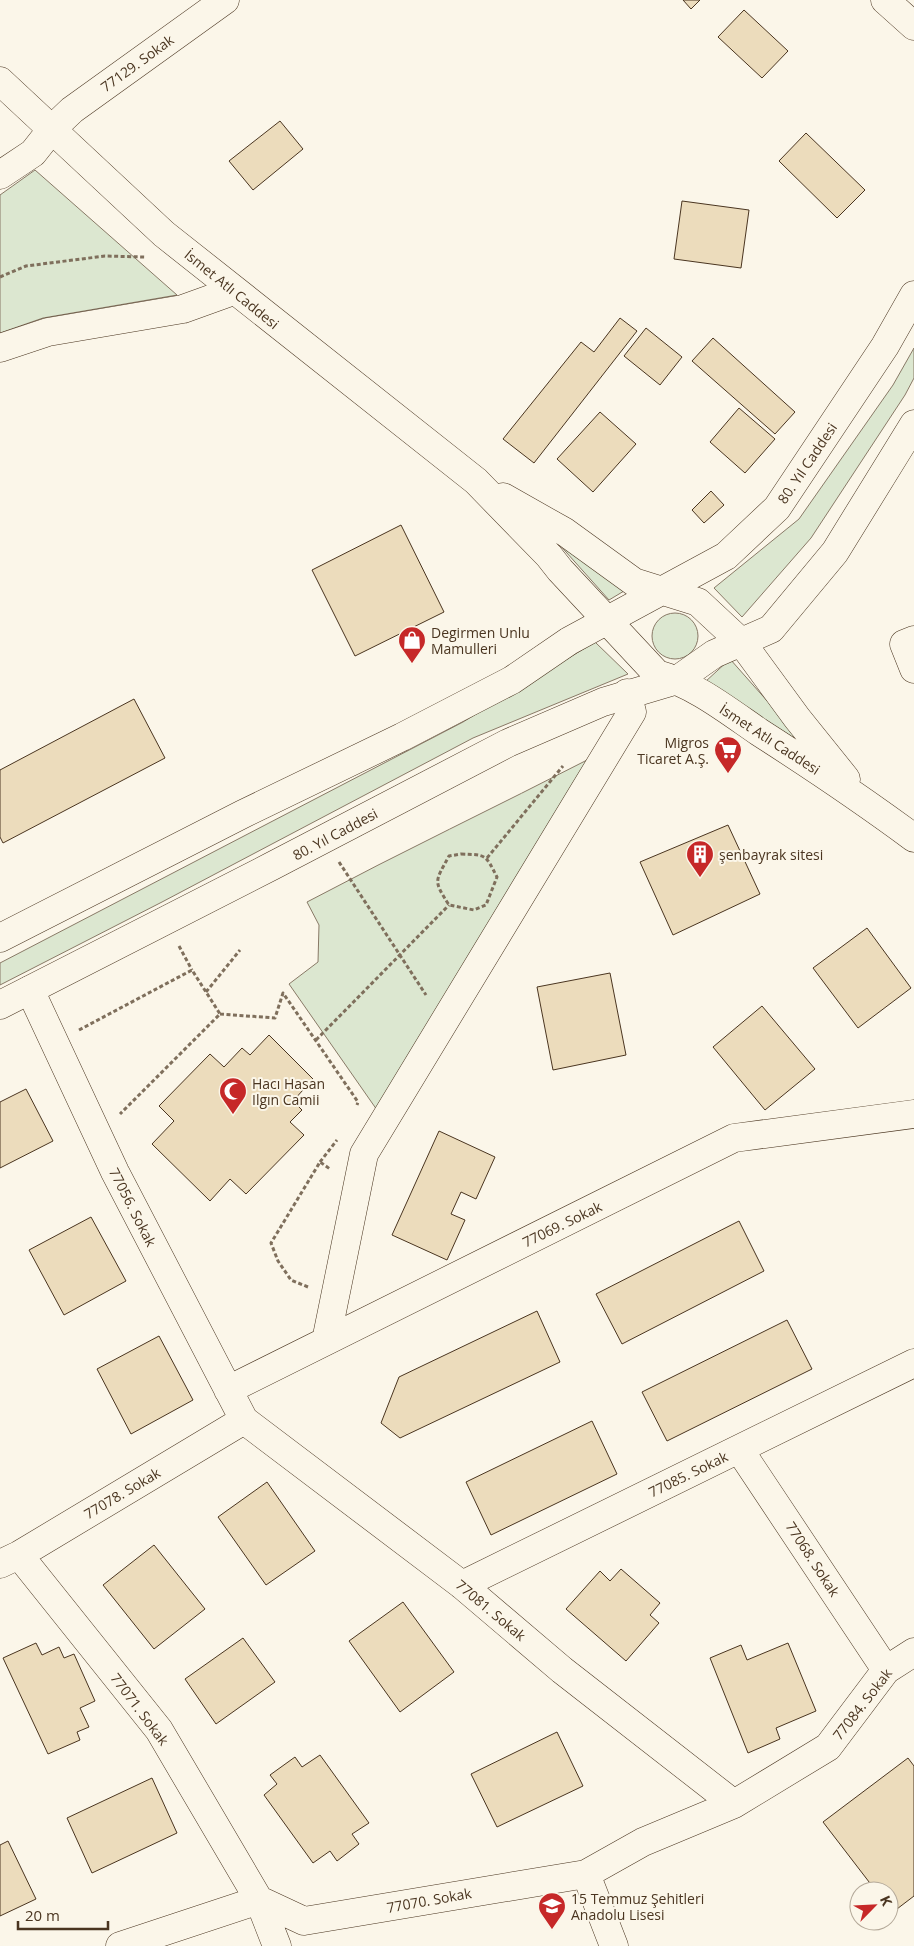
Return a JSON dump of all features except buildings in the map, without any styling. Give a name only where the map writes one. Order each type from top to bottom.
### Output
[{"type":"street","name":"77129. Sokak","points":[[0,175],[33,153],[52,129],[72,110],[225,0]]},
{"type":"street","points":[[885,0],[914,26]]},
{"type":"street","name":"İsmet Atlı Caddesi","points":[[0,81],[164,234],[476,481],[549,556],[656,674],[677,680],[862,800],[914,838]]},
{"type":"street","points":[[0,348],[48,332],[183,309],[233,290]]},
{"type":"street","name":"80. Yıl Caddesi","points":[[608,620],[726,556],[777,508],[886,346],[914,295]]},
{"type":"street","points":[[677,680],[714,654],[771,628],[835,552],[914,424]]},
{"type":"street","name":"İsmet Atlı Caddesi","points":[[476,481],[565,532],[634,582],[698,602],[742,642],[797,718],[862,800]]},
{"type":"street","points":[[0,938],[512,680],[569,641],[608,620]]},
{"type":"street","points":[[909,642],[914,669]]},
{"type":"street","name":"80. Yıl Caddesi","points":[[0,1006],[508,743],[627,693],[677,680]]},
{"type":"street","points":[[326,1341],[364,1154],[632,712],[627,693]]},
{"type":"street","name":"77056. Sokak","points":[[30,990],[115,1172],[244,1420]]},
{"type":"street","name":"77069. Sokak","points":[[228,1390],[734,1138],[914,1114]]},
{"type":"street","name":"77085. Sokak","points":[[462,1585],[914,1363]]},
{"type":"street","name":"77078. Sokak","points":[[9,1560],[244,1420]]},
{"type":"street","name":"77081. Sokak","points":[[244,1420],[462,1585],[562,1670],[734,1804]]},
{"type":"street","name":"77068. Sokak","points":[[740,1449],[886,1670]]},
{"type":"street","name":"77071. Sokak","points":[[9,1560],[159,1730],[258,1900],[277,1946]]},
{"type":"street","name":"77084. Sokak","points":[[734,1804],[828,1747],[886,1670],[914,1652]]},
{"type":"street","name":"77070. Sokak","points":[[258,1900],[304,1921],[586,1874],[643,1842],[734,1804]]},
{"type":"street","points":[[586,1874],[614,1946]]},
{"type":"street","points":[[120,1946],[258,1900]]},
{"type":"path","points":[[0,277],[26,266],[105,256],[147,258],[164,234]]},
{"type":"path","points":[[487,858],[566,762]]},
{"type":"path","points":[[334,854],[399,955],[410,968],[442,1024]]},
{"type":"path","points":[[461,854],[483,855],[487,858],[497,877],[486,905],[474,910],[448,905],[438,887],[438,876],[449,856],[461,854]]},
{"type":"path","points":[[316,1040],[448,905]]},
{"type":"path","points":[[206,992],[240,950]]},
{"type":"path","points":[[184,956],[220,1014]]},
{"type":"path","points":[[75,1032],[192,970]]},
{"type":"path","points":[[120,1114],[220,1014],[275,1018],[283,993],[358,1102],[354,1110]]},
{"type":"path","points":[[115,1106],[124,1122]]},
{"type":"path","points":[[312,1288],[291,1280],[278,1261],[270,1244],[320,1162],[342,1133]]},
{"type":"path","points":[[320,1162],[335,1172]]},
{"type":"green space","points":[[35,170],[177,295],[43,318],[0,333],[0,195]]},
{"type":"green space","points":[[914,348],[914,378],[905,395],[811,538],[742,617],[714,588],[799,519],[893,385]]},
{"type":"green space","points":[[549,533],[624,591],[609,600]]},
{"type":"green space","points":[[675,613],[688,617],[694,623],[698,636],[694,649],[688,655],[675,659],[662,655],[656,649],[652,636],[656,623],[662,617]]},
{"type":"green space","points":[[595,642],[628,674],[473,738],[0,985],[0,963],[463,722]]},
{"type":"green space","points":[[730,659],[808,747],[705,682]]},
{"type":"green space","points":[[593,757],[377,1110],[289,984],[318,962],[319,925],[307,902]]},
{"type":"place","name":"Degirmen Unlu Mamulleri","points":[[412,664]]},
{"type":"place","name":"Migros Ticaret A.Ş.","points":[[728,774]]},
{"type":"place","name":"şenbayrak sitesi","points":[[700,878]]},
{"type":"place","name":"Hacı Hasan Ilgın Camii","points":[[233,1115]]},
{"type":"place","name":"15 Temmuz Şehitleri Anadolu Lisesi","points":[[552,1930]]}]
